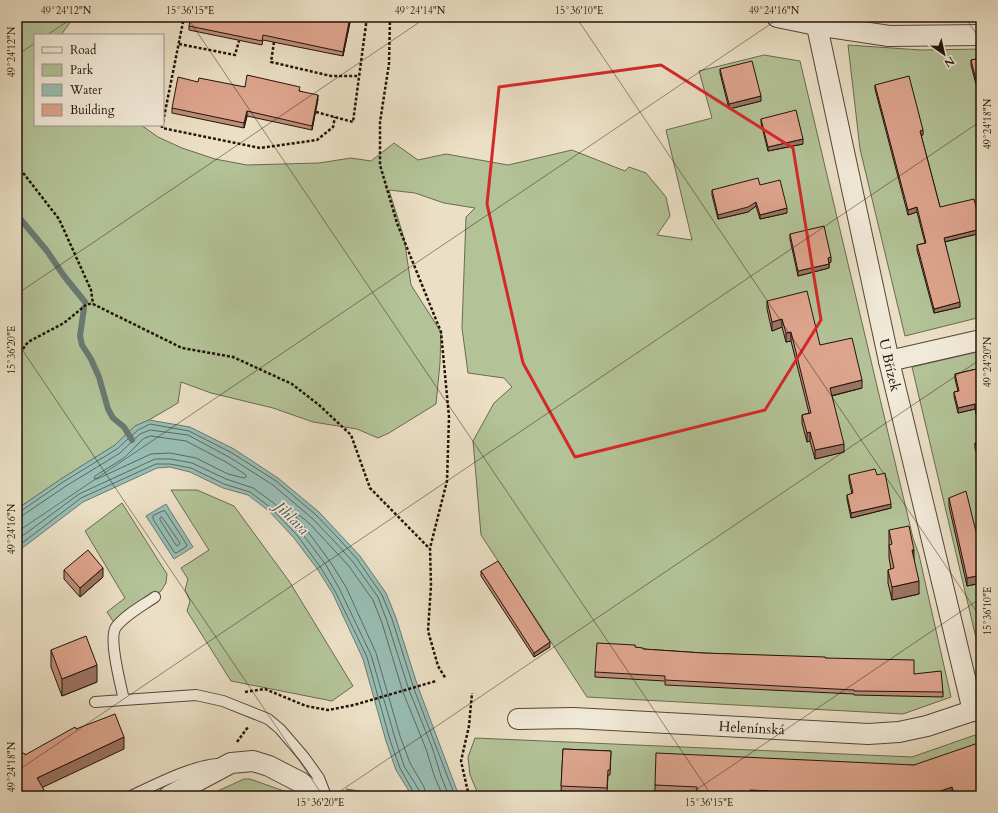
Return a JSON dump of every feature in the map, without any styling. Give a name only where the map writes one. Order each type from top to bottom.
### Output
[{"type":"street","points":[[777,17],[816,21],[889,36],[981,35]]},
{"type":"street","name":"U Břízek","points":[[816,21],[889,362],[977,709]]},
{"type":"street","points":[[889,362],[981,340]]},
{"type":"street","name":"Helenínská","points":[[518,719],[574,718],[868,734],[899,732],[927,726],[977,709]]},
{"type":"street","points":[[169,796],[231,763],[253,761],[269,766],[300,782],[320,796]]},
{"type":"lane","points":[[124,700],[113,644],[114,629],[122,620],[155,598]]},
{"type":"lane","points":[[94,702],[196,695],[224,701],[268,720],[280,729],[304,757],[319,778],[326,796]]},
{"type":"lane","points":[[131,796],[166,780],[208,764],[231,763]]},
{"type":"path","points":[[164,119],[184,17]]},
{"type":"path","points":[[316,112],[353,122],[367,17]]},
{"type":"path","points":[[390,17],[389,64],[380,122],[380,165],[397,223],[441,332],[449,417],[447,480],[430,548],[431,586],[428,630],[438,666],[446,679]]},
{"type":"path","points":[[179,44],[235,55],[239,41]]},
{"type":"path","points":[[274,42],[271,62],[331,76],[359,76]]},
{"type":"path","points":[[162,126],[162,128],[260,148],[317,140],[333,127],[335,117]]},
{"type":"path","points":[[17,165],[59,219],[91,290],[93,304]]},
{"type":"path","points":[[17,357],[28,342],[64,323],[87,304],[93,304],[182,348],[233,357],[292,384],[319,405],[352,435],[370,488],[430,548]]},
{"type":"path","points":[[224,701],[238,693],[265,689],[306,706],[328,710],[354,705],[436,681]]},
{"type":"path","points":[[470,796],[460,761],[469,726],[472,693]]},
{"type":"path","points":[[231,763],[234,747],[243,732],[258,716]]},
{"type":"highlighted area","points":[[661,65],[793,148],[821,320],[765,410],[575,457],[523,363],[487,204],[499,87]]},
{"type":"green space","points":[[17,17],[74,17],[62,34],[34,34],[34,126],[142,126],[158,137],[182,148],[215,159],[247,165],[319,163],[351,158],[371,161],[394,143],[418,160],[446,154],[508,165],[572,150],[625,171],[629,167],[646,173],[666,197],[670,216],[657,235],[692,240],[666,130],[712,118],[699,71],[764,55],[800,61],[913,538],[919,555],[951,697],[903,714],[587,697],[481,535],[473,441],[494,403],[512,387],[504,378],[468,373],[462,328],[466,217],[475,208],[444,203],[415,193],[389,190],[404,238],[411,285],[441,332],[436,404],[389,433],[378,438],[357,429],[313,422],[273,408],[211,393],[181,382],[178,403],[149,420],[135,426],[115,445],[17,509]]},
{"type":"green space","points":[[847,17],[981,17],[981,20],[909,21]]},
{"type":"green space","points":[[848,45],[921,50],[981,49],[981,317],[905,336],[860,149]]},
{"type":"green space","points":[[981,351],[981,659],[912,367]]},
{"type":"green space","points":[[171,490],[197,490],[234,506],[289,581],[353,686],[332,701],[231,681],[187,611],[190,601],[185,590],[188,579],[181,568],[209,550]]},
{"type":"green space","points":[[122,503],[167,574],[166,583],[161,591],[115,624],[107,612],[125,598],[85,531]]},
{"type":"green space","points":[[981,733],[981,796],[479,796],[470,775],[468,757],[475,738],[912,757]]},
{"type":"green space","points":[[244,779],[250,779],[298,796],[207,796]]},
{"type":"green space","points":[[346,789],[394,796],[352,796]]},
{"type":"water","name":"Jihlava","points":[[149,420],[190,427],[234,449],[278,478],[319,512],[360,556],[386,593],[396,618],[418,687],[459,796],[412,796],[396,770],[386,741],[363,659],[333,594],[318,570],[294,538],[269,511],[248,495],[223,488],[190,472],[170,467],[157,468],[83,502],[17,552],[17,509],[115,445],[135,426]]},
{"type":"water","points":[[166,504],[193,547],[174,559],[146,516]]},
{"type":"building","points":[[191,17],[350,17],[343,52],[263,35],[262,41],[189,26]]},
{"type":"building","points":[[981,58],[981,91],[979,92],[971,60]]},
{"type":"building","points":[[752,61],[761,96],[729,104],[720,69]]},
{"type":"building","points":[[247,75],[300,87],[299,91],[318,95],[312,126],[247,111],[244,123],[172,108],[178,77],[198,82],[199,78],[245,87]]},
{"type":"building","points":[[909,76],[923,130],[920,131],[940,207],[974,199],[981,226],[981,229],[944,238],[960,302],[934,309],[917,245],[926,243],[917,207],[908,210],[875,85]]},
{"type":"building","points":[[796,110],[803,139],[768,147],[761,119]]},
{"type":"building","points":[[758,178],[760,185],[780,180],[787,208],[760,215],[756,202],[748,207],[718,215],[712,190]]},
{"type":"building","points":[[824,226],[831,257],[828,258],[829,264],[798,271],[790,234]]},
{"type":"building","points":[[807,291],[820,345],[852,338],[862,380],[830,388],[844,444],[815,450],[810,432],[807,433],[802,415],[811,413],[791,332],[786,333],[782,319],[772,322],[767,301]]},
{"type":"building","points":[[981,368],[981,409],[976,410],[975,404],[958,408],[954,392],[959,391],[955,374]]},
{"type":"building","points":[[981,442],[981,464],[975,443]]},
{"type":"building","points":[[875,469],[877,475],[885,473],[891,504],[851,513],[847,495],[853,493],[849,475]]},
{"type":"building","points":[[966,491],[981,552],[981,575],[967,578],[949,498]]},
{"type":"building","points":[[909,526],[914,550],[912,550],[919,581],[892,587],[888,570],[894,568],[889,545],[892,544],[889,530]]},
{"type":"building","points":[[88,550],[103,568],[80,588],[64,570]]},
{"type":"building","points":[[498,561],[550,642],[534,653],[481,571]]},
{"type":"building","points":[[86,636],[97,665],[62,679],[51,650]]},
{"type":"building","points":[[597,643],[635,645],[635,647],[643,649],[703,653],[914,660],[914,674],[941,671],[943,692],[854,691],[665,680],[665,676],[595,672]]},
{"type":"building","points":[[115,714],[124,737],[37,778],[44,790],[33,796],[17,796],[17,756],[24,753],[25,755],[75,727],[76,729]]},
{"type":"building","points":[[981,742],[981,796],[955,796],[952,787],[926,796],[789,796],[789,792],[750,790],[749,796],[726,796],[726,792],[697,791],[697,787],[655,785],[656,753],[914,765]]},
{"type":"building","points":[[563,749],[611,751],[607,788],[561,786]]},
{"type":"waterway","points":[[17,215],[47,251],[64,276],[85,302]]},
{"type":"waterway","points":[[84,308],[80,336],[82,345],[91,359],[99,377],[108,409],[113,418],[124,427],[132,440]]}]
